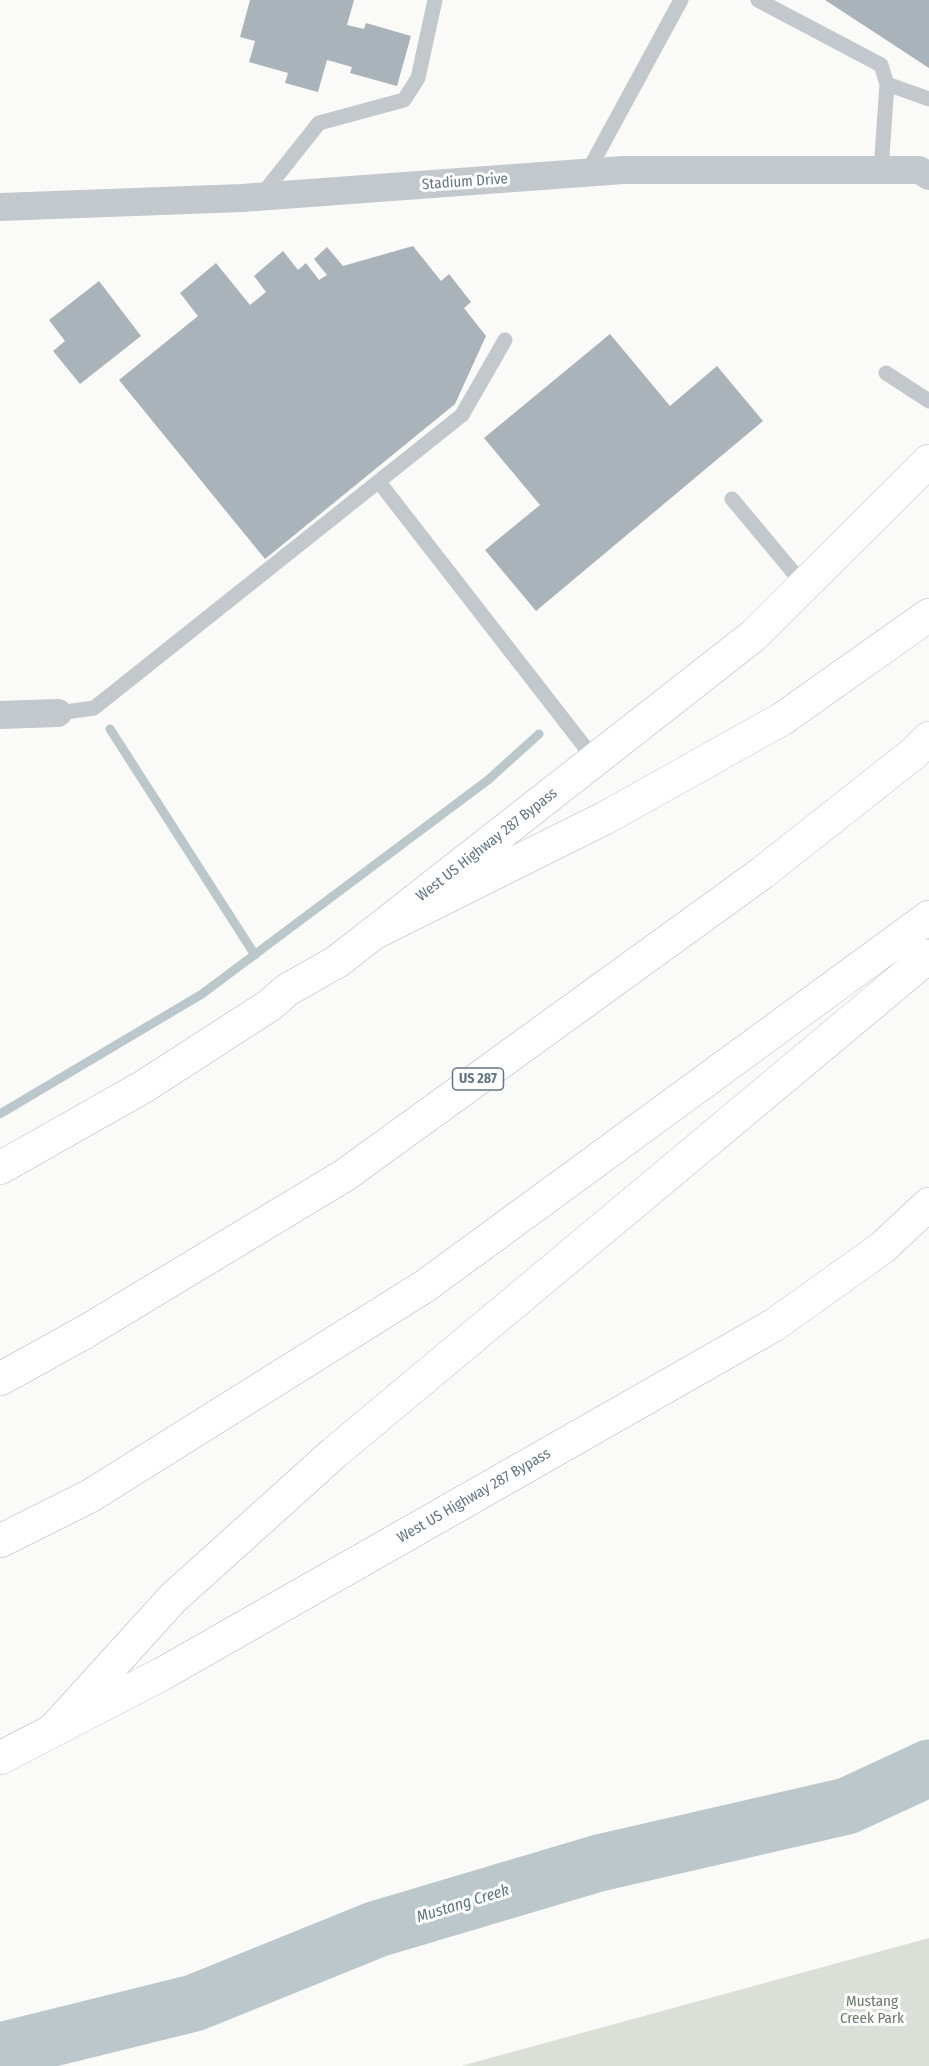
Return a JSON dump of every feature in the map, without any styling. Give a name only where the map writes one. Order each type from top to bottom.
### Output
[{"type":"main road","name":"West US Highway 287 Bypass","points":[[0,1168],[143,1087],[270,1005],[287,990],[338,961],[753,636],[929,461]]},
{"type":"main road","points":[[374,933],[605,818],[782,719],[929,615]]},
{"type":"main road","name":"US 287","points":[[0,1379],[84,1332],[345,1175],[762,873],[906,760],[929,738]]},
{"type":"main road","points":[[0,1541],[90,1496],[426,1286],[929,916]]},
{"type":"main road","points":[[55,1728],[172,1598],[326,1460],[929,956]]},
{"type":"main road","name":"West US Highway 287 Bypass","points":[[0,1758],[162,1674],[774,1325],[882,1248],[929,1204]]},
{"type":"street","name":"Stadium Drive","points":[[0,207],[261,196],[587,173],[920,170],[929,176]]},
{"type":"street","points":[[0,715],[58,713]]},
{"type":"lane","points":[[261,196],[319,123],[404,100],[418,78],[435,0]]},
{"type":"lane","points":[[587,173],[681,0]]},
{"type":"lane","points":[[758,0],[881,65],[887,84],[881,170]]},
{"type":"lane","points":[[887,84],[929,99]]},
{"type":"lane","points":[[58,713],[94,708],[462,415],[505,340]]},
{"type":"lane","points":[[886,373],[929,400]]},
{"type":"lane","points":[[379,482],[595,760]]},
{"type":"lane","points":[[732,499],[804,585]]},
{"type":"green space","name":"Mustang Creek Park","points":[[929,1938],[929,2066],[461,2066]]},
{"type":"building","points":[[250,0],[354,0],[347,25],[364,29],[366,23],[411,36],[397,86],[350,73],[352,67],[327,60],[318,92],[285,83],[288,73],[249,62],[255,41],[240,37]]},
{"type":"building","points":[[825,0],[929,0],[929,68]]},
{"type":"building","points":[[413,246],[441,281],[449,274],[471,302],[464,308],[486,336],[455,404],[265,559],[119,380],[198,316],[180,293],[216,263],[250,305],[266,292],[254,276],[283,251],[298,270],[306,263],[319,280],[327,275],[314,259],[327,247],[343,266]]},
{"type":"building","points":[[99,281],[141,336],[80,384],[53,351],[65,341],[49,320]]},
{"type":"building","points":[[610,334],[670,406],[717,366],[763,421],[536,611],[485,550],[540,505],[484,438]]},
{"type":"waterway","points":[[110,729],[255,955]]},
{"type":"waterway","points":[[0,1114],[202,994],[488,780],[539,734]]},
{"type":"waterway","name":"Mustang Creek","points":[[0,2051],[194,2003],[377,1929],[599,1863],[847,1806],[929,1768]]}]
